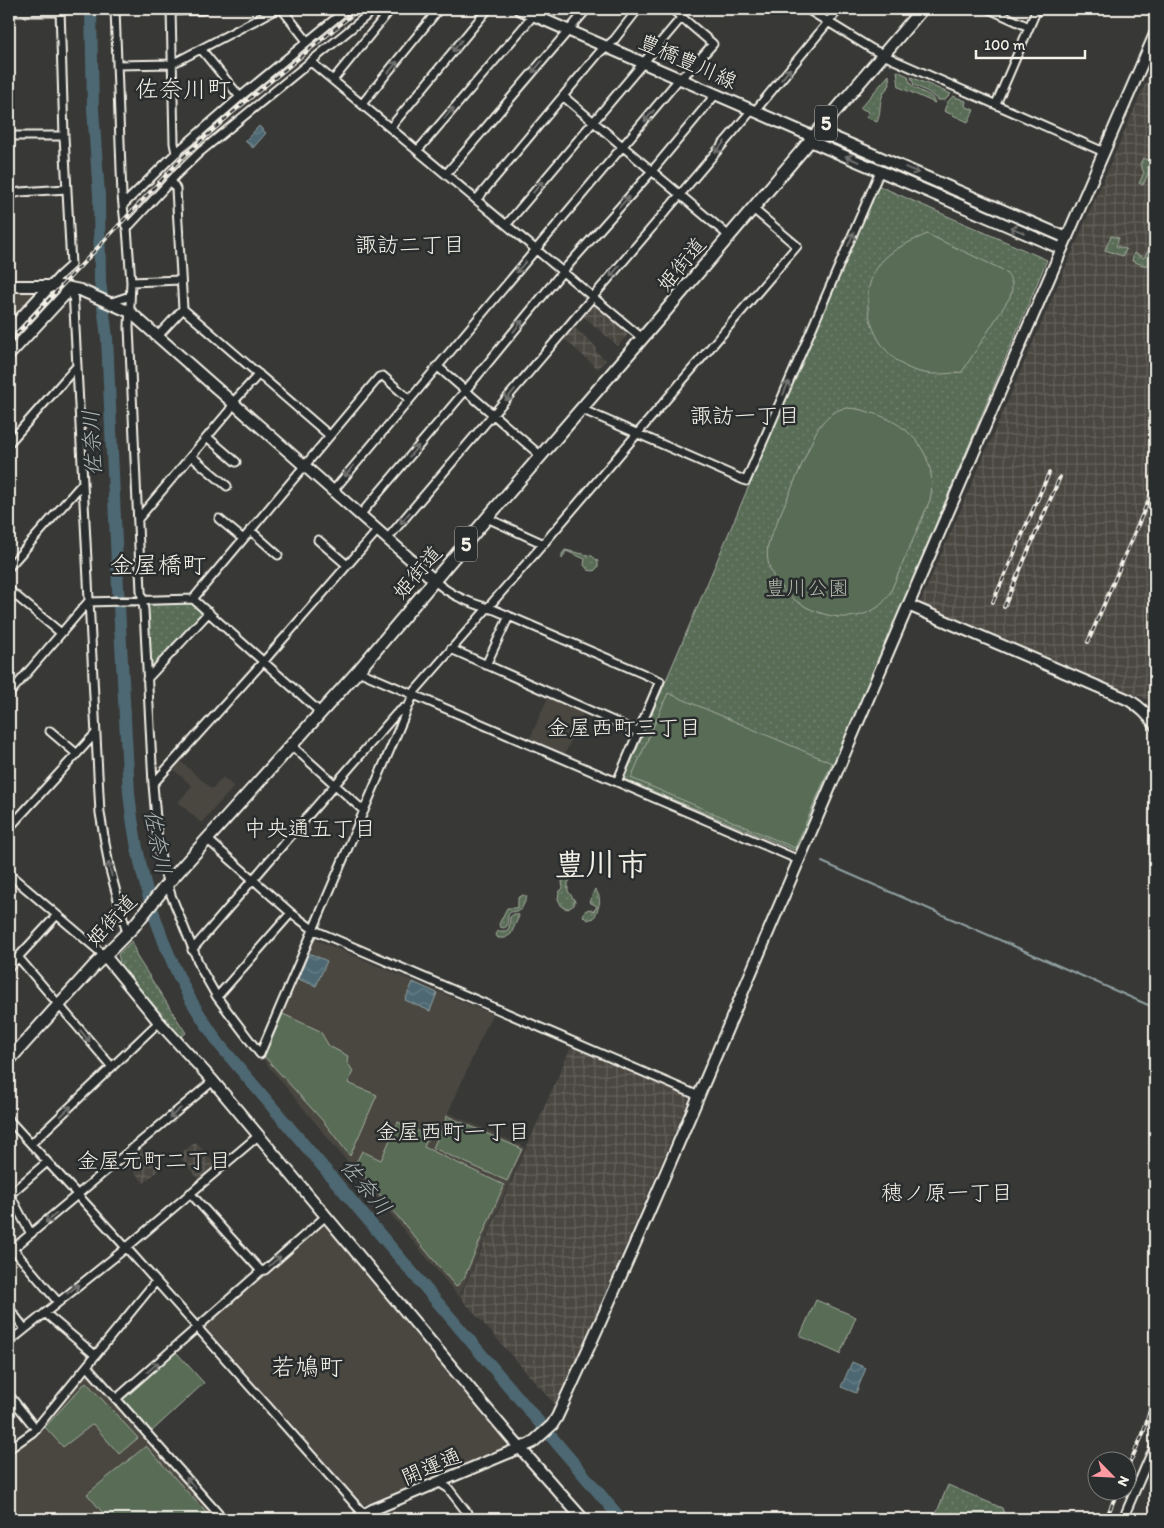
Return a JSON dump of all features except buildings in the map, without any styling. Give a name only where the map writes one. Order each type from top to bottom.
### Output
[{"type":"main road","name":"姫街道","points":[[9,1060],[58,1004],[130,930],[168,883],[358,671],[922,9]]},
{"type":"street","points":[[115,9],[123,205],[127,228],[131,282],[130,312],[138,519],[152,784],[158,841],[171,895],[201,969],[218,997],[260,1054],[415,691],[544,544],[797,246],[752,208]]},
{"type":"street","points":[[117,66],[172,64],[277,9]]},
{"type":"street","points":[[282,9],[307,41]]},
{"type":"street","points":[[123,205],[176,153],[240,97],[348,9]]},
{"type":"street","points":[[127,228],[200,152],[375,9]]},
{"type":"street","points":[[333,80],[391,9]]},
{"type":"street","points":[[362,104],[439,9]]},
{"type":"street","points":[[390,128],[488,9]]},
{"type":"street","name":"豊橋豊川線","points":[[519,9],[536,12],[569,30],[814,136]]},
{"type":"street","points":[[446,174],[587,9]]},
{"type":"street","points":[[477,199],[606,46],[614,40],[638,9]]},
{"type":"street","points":[[333,490],[680,78],[690,70],[713,44],[672,9]]},
{"type":"street","points":[[806,9],[883,55],[1104,152]]},
{"type":"street","points":[[388,539],[839,9]]},
{"type":"street","points":[[989,9],[1029,27]]},
{"type":"street","points":[[996,104],[1037,9]]},
{"type":"street","points":[[9,12],[60,10],[71,265],[60,274],[9,331]]},
{"type":"street","points":[[176,153],[174,143],[171,10],[203,10]]},
{"type":"street","points":[[418,150],[536,12]]},
{"type":"street","points":[[507,224],[682,17]]},
{"type":"street","points":[[207,839],[291,913],[314,930],[699,1096],[908,605],[1155,34]]},
{"type":"street","points":[[201,48],[240,97]]},
{"type":"street","points":[[311,62],[642,338]]},
{"type":"street","points":[[360,515],[466,391],[563,271],[716,94]]},
{"type":"street","points":[[564,97],[729,236]]},
{"type":"street","points":[[9,136],[64,136]]},
{"type":"street","points":[[814,136],[1067,238]]},
{"type":"street","points":[[814,136],[880,171],[1062,249]]},
{"type":"street","points":[[581,409],[746,481],[880,171]]},
{"type":"street","points":[[157,337],[183,309],[176,189],[172,180]]},
{"type":"street","points":[[9,195],[20,192],[67,189]]},
{"type":"street","points":[[131,282],[182,280]]},
{"type":"street","points":[[9,286],[61,286],[76,289],[130,312],[445,590],[660,681],[617,782]]},
{"type":"street","points":[[9,355],[76,289]]},
{"type":"street","points":[[76,289],[82,484],[102,829],[109,866],[130,930]]},
{"type":"street","points":[[109,303],[130,296]]},
{"type":"street","points":[[183,309],[329,435]]},
{"type":"street","points":[[9,443],[77,366]]},
{"type":"street","points":[[437,366],[541,456]]},
{"type":"street","points":[[138,519],[207,438],[234,404],[236,398],[259,374]]},
{"type":"street","points":[[193,599],[379,376],[383,376],[409,399]]},
{"type":"street","points":[[207,438],[236,462]]},
{"type":"street","points":[[191,456],[227,486]]},
{"type":"street","points":[[9,568],[82,484]]},
{"type":"street","points":[[487,518],[544,544]]},
{"type":"street","points":[[219,519],[242,538]]},
{"type":"street","points":[[250,530],[278,554]]},
{"type":"street","points":[[152,784],[264,661],[378,530]]},
{"type":"street","points":[[318,540],[347,565]]},
{"type":"street","points":[[9,590],[61,633]]},
{"type":"street","points":[[9,694],[88,602],[193,599],[320,712]]},
{"type":"street","points":[[908,605],[1129,700],[1140,707],[1151,718],[1155,726]]},
{"type":"street","points":[[147,679],[208,612]]},
{"type":"street","points":[[486,665],[509,616]]},
{"type":"street","points":[[451,649],[638,732]]},
{"type":"street","points":[[358,671],[799,860]]},
{"type":"street","points":[[192,950],[396,714],[407,708]]},
{"type":"street","points":[[50,731],[77,754]]},
{"type":"street","points":[[9,828],[95,734]]},
{"type":"street","points":[[291,745],[364,811]]},
{"type":"street","points":[[9,874],[105,956],[159,1022],[213,1081],[521,1448],[583,1519]]},
{"type":"street","points":[[218,997],[291,913]]},
{"type":"street","points":[[9,967],[56,915]]},
{"type":"street","points":[[18,957],[112,1067]]},
{"type":"street","points":[[31,1144],[159,1022]]},
{"type":"street","points":[[58,1302],[11,1250],[213,1081]]},
{"type":"street","name":"開運通","points":[[363,1518],[536,1441],[552,1425],[597,1330],[699,1096]]},
{"type":"street","points":[[9,1120],[156,1281],[363,1518]]},
{"type":"street","points":[[9,1342],[126,1248],[258,1136]]},
{"type":"street","points":[[31,1234],[9,1194],[47,1162]]},
{"type":"street","points":[[190,1193],[261,1271]]},
{"type":"street","points":[[116,1399],[326,1216]]},
{"type":"street","points":[[9,1449],[36,1429],[156,1281]]},
{"type":"street","points":[[9,1308],[25,1329]]},
{"type":"street","points":[[46,1313],[95,1355]]},
{"type":"street","points":[[87,1366],[224,1519]]},
{"type":"street","points":[[9,1395],[36,1429]]},
{"type":"street","points":[[1123,1519],[1155,1447]]},
{"type":"street","points":[[440,1483],[448,1488],[472,1519]]},
{"type":"shaded area","points":[[1155,61],[1155,703],[920,603]]},
{"type":"shaded area","points":[[9,290],[34,290],[36,294],[9,325]]},
{"type":"shaded area","points":[[594,301],[630,332],[618,346],[582,315]]},
{"type":"shaded area","points":[[573,326],[597,348],[595,351],[606,360],[598,369],[563,338]]},
{"type":"shaded area","points":[[549,695],[584,711],[565,754],[530,738]]},
{"type":"shaded area","points":[[178,759],[212,789],[223,777],[234,787],[201,823],[178,802],[192,786],[171,767]]},
{"type":"shaded area","points":[[310,937],[492,1014],[448,1113],[525,1147],[459,1297],[261,1057]]},
{"type":"shaded area","points":[[571,1047],[690,1096],[556,1406],[460,1297]]},
{"type":"shaded area","points":[[196,1142],[216,1165],[199,1180],[178,1155]]},
{"type":"shaded area","points":[[140,1147],[160,1169],[144,1183],[124,1160]]},
{"type":"shaded area","points":[[320,1225],[326,1226],[506,1442],[505,1448],[362,1504],[204,1326]]},
{"type":"shaded area","points":[[85,1372],[88,1372],[220,1519],[9,1519],[9,1452],[37,1431]]},
{"type":"green space","points":[[897,71],[908,76],[916,89],[929,95],[935,103],[899,87]]},
{"type":"green space","points":[[889,75],[890,85],[881,99],[877,122],[866,117],[869,112],[860,108]]},
{"type":"green space","points":[[911,77],[951,94],[945,100],[937,100],[928,92],[914,85]]},
{"type":"green space","points":[[953,96],[966,101],[965,106],[974,110],[968,122],[944,111],[947,103]]},
{"type":"green space","points":[[1143,158],[1153,162],[1143,185],[1139,183],[1144,173],[1140,164]]},
{"type":"green space","name":"豊川公園","points":[[877,185],[1047,260],[796,851],[624,779]]},
{"type":"green space","points":[[927,234],[1003,270],[1011,282],[1010,297],[962,372],[931,374],[913,370],[899,362],[887,351],[877,337],[871,321],[868,305],[869,288],[874,273],[884,259],[894,251]]},
{"type":"green space","points":[[1111,236],[1119,238],[1116,246],[1126,249],[1123,256],[1105,250]]},
{"type":"green space","points":[[1155,238],[1155,248],[1148,265],[1132,261],[1134,253],[1144,258]]},
{"type":"green space","points":[[846,408],[862,410],[886,418],[910,434],[926,457],[932,485],[930,500],[890,593],[877,608],[854,617],[835,616],[815,611],[798,602],[783,589],[772,574],[767,556],[770,538],[816,432],[828,416]]},
{"type":"green space","points":[[565,550],[592,556],[598,561],[598,567],[594,571],[588,570],[584,565],[585,559],[566,551],[562,559],[562,554]]},
{"type":"green space","points":[[190,602],[203,612],[203,615],[152,669],[150,667],[148,603]]},
{"type":"green space","points":[[668,693],[832,763],[795,848],[631,778]]},
{"type":"green space","points":[[570,874],[579,878],[571,879],[568,883],[568,891],[575,901],[574,905],[568,909],[562,907],[558,899],[559,892],[563,888],[564,876]]},
{"type":"green space","points":[[595,889],[600,900],[599,907],[594,918],[587,920],[583,916],[585,911],[589,909],[594,911],[597,906],[589,902]]},
{"type":"green space","points":[[523,895],[527,897],[521,910],[509,914],[507,926],[504,928],[500,927],[499,924],[507,908],[516,908],[518,898]]},
{"type":"green space","points":[[514,914],[519,916],[511,934],[505,938],[498,938],[496,935],[498,931],[506,931],[509,928],[510,917]]},
{"type":"green space","points":[[132,941],[137,957],[186,1033],[181,1037],[118,963],[120,961],[119,953]]},
{"type":"green space","points":[[283,1014],[320,1031],[329,1046],[348,1056],[347,1062],[353,1071],[348,1083],[377,1095],[350,1156],[323,1121],[264,1056]]},
{"type":"green space","points":[[447,1116],[522,1149],[507,1181],[433,1148]]},
{"type":"green space","points":[[398,1122],[429,1136],[424,1147],[504,1185],[464,1278],[456,1287],[355,1165],[362,1151],[381,1160]]},
{"type":"green space","points":[[816,1300],[856,1317],[840,1354],[800,1336]]},
{"type":"green space","points":[[176,1352],[204,1383],[151,1432],[123,1400]]},
{"type":"green space","points":[[86,1382],[138,1438],[119,1454],[93,1424],[63,1447],[45,1427]]},
{"type":"green space","points":[[146,1446],[212,1519],[108,1519],[87,1494]]},
{"type":"green space","points":[[948,1485],[1002,1508],[1006,1519],[934,1519]]},
{"type":"water","points":[[259,126],[266,133],[253,148],[245,141]]},
{"type":"water","points":[[309,953],[327,961],[316,986],[298,979]]},
{"type":"water","points":[[413,982],[437,993],[430,1011],[405,1000]]},
{"type":"water","points":[[852,1362],[866,1368],[856,1393],[841,1387]]},
{"type":"waterway","name":"佐奈川","points":[[91,9],[93,109],[99,195],[100,281],[107,338],[129,793],[142,872],[157,922],[176,971],[188,995],[219,1044],[621,1519]]},
{"type":"waterway","points":[[822,862],[1155,1008]]},
{"type":"railway","points":[[9,342],[182,158],[233,112],[359,9]]},
{"type":"railway","points":[[993,602],[1049,473]]},
{"type":"railway","points":[[1004,607],[1060,477]]},
{"type":"railway","points":[[1088,642],[1155,485]]},
{"type":"railway","points":[[1136,1450],[1143,1434],[1155,1393]]},
{"type":"railway","points":[[1106,1519],[1114,1500]]},
{"type":"district","name":"佐奈川町","points":[[183,88]]},
{"type":"district","name":"諏訪二丁目","points":[[410,244]]},
{"type":"district","name":"諏訪一丁目","points":[[745,415]]},
{"type":"district","name":"金屋橋町","points":[[158,564]]},
{"type":"district","name":"金屋西町三丁目","points":[[624,727]]},
{"type":"district","name":"中央通五丁目","points":[[310,828]]},
{"type":"district","name":"豊川市","points":[[601,864]]},
{"type":"district","name":"金屋西町一丁目","points":[[453,1131]]},
{"type":"district","name":"金屋元町二丁目","points":[[154,1160]]},
{"type":"district","name":"穂ノ原一丁目","points":[[947,1192]]},
{"type":"district","name":"若鳩町","points":[[307,1366]]}]
